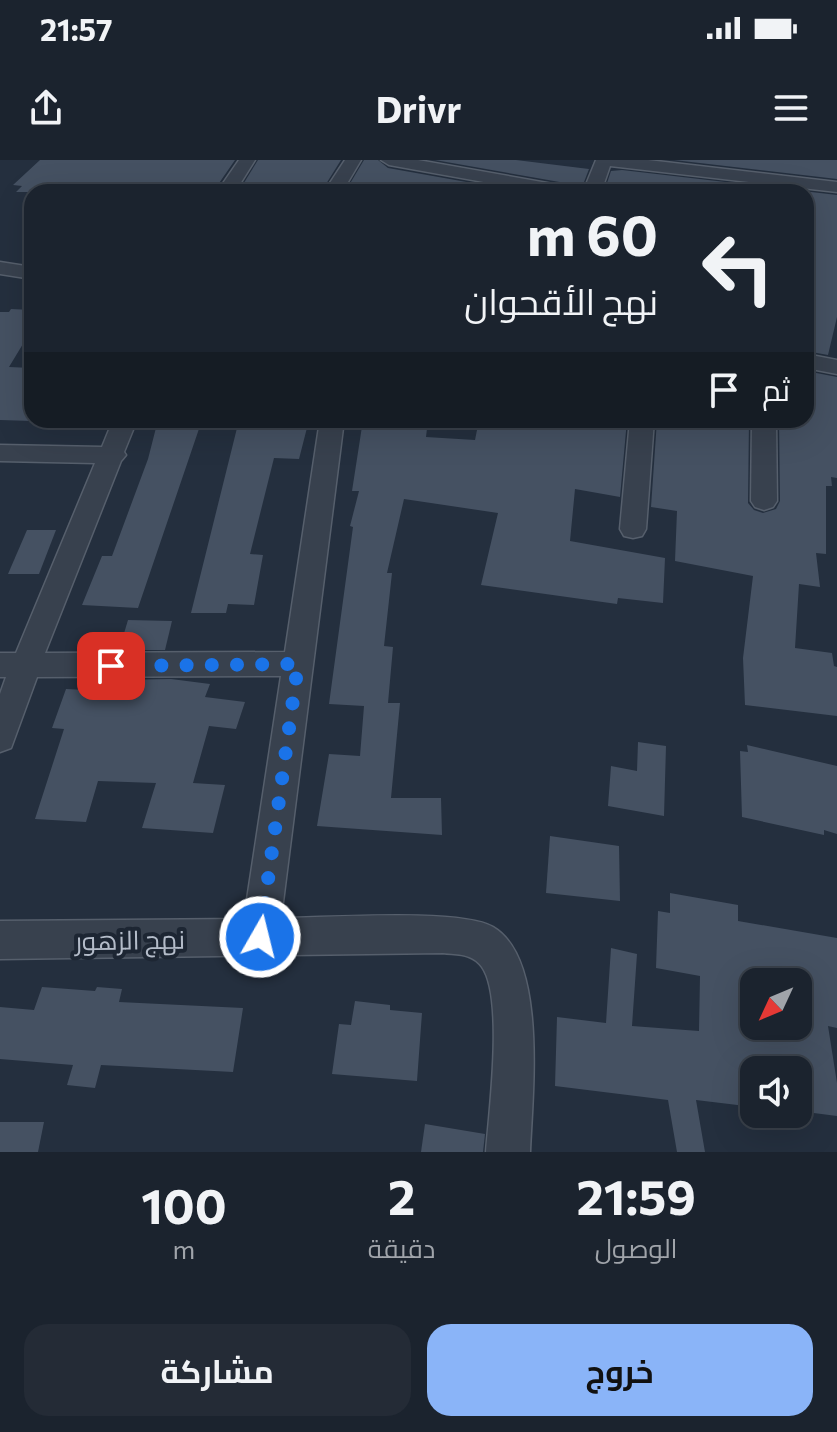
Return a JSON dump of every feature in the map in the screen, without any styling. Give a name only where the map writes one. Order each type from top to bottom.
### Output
[{"type":"street","points":[[231,184],[247,160]]},
{"type":"street","points":[[338,184],[353,160]]},
{"type":"street","points":[[389,160],[420,162],[530,184]]},
{"type":"street","points":[[595,184],[604,160],[775,184]]},
{"type":"street","points":[[1,269],[24,272]]},
{"type":"street","points":[[814,363],[837,367]]},
{"type":"street","points":[[0,738],[13,665],[114,455],[122,428]]},
{"type":"street","points":[[260,937],[331,428]]},
{"type":"street","points":[[633,529],[641,428]]},
{"type":"street","points":[[764,428],[764,501]]},
{"type":"street","points":[[0,453],[114,455]]},
{"type":"street","points":[[13,665],[298,664]]},
{"type":"street","name":"نهج الزهور","points":[[0,940],[443,935],[481,940],[500,961],[514,1007],[508,1152]]},
{"type":"building","points":[[40,160],[235,160],[218,184],[24,184],[24,192],[16,192],[22,186],[13,185]]},
{"type":"building","points":[[258,160],[341,160],[326,184],[243,184]]},
{"type":"building","points":[[364,160],[378,160],[388,168],[478,184],[426,183],[350,184]]},
{"type":"building","points":[[435,160],[516,160],[589,169],[583,184]]},
{"type":"building","points":[[674,160],[837,160],[837,179]]},
{"type":"building","points":[[622,170],[742,184],[607,184],[611,171]]},
{"type":"building","points":[[814,192],[837,195],[837,317],[828,355],[814,352]]},
{"type":"building","points":[[11,309],[24,310],[24,342],[9,367],[24,368],[24,421],[0,420],[0,312]]},
{"type":"building","points":[[814,373],[837,377],[837,478],[831,477],[832,486],[826,486],[826,554],[816,553],[820,587],[799,584],[795,648],[832,653],[834,666],[837,667],[837,716],[745,705],[743,658],[753,576],[675,561],[677,511],[651,507],[656,428],[749,428],[748,503],[754,510],[763,513],[776,509],[780,501],[779,428],[814,428]]},
{"type":"building","points":[[156,428],[199,428],[138,608],[82,605],[102,556],[112,556],[148,459]]},
{"type":"building","points":[[237,428],[307,428],[299,459],[274,458],[250,554],[263,555],[254,605],[228,604],[226,613],[191,613]]},
{"type":"building","points":[[362,428],[427,428],[426,437],[475,440],[477,428],[626,428],[620,497],[575,489],[570,541],[665,558],[663,603],[618,598],[617,604],[481,585],[498,513],[404,499],[387,573],[392,573],[384,646],[393,647],[388,703],[400,703],[391,798],[441,798],[442,835],[317,826],[329,754],[360,756],[364,706],[329,704],[353,527],[350,526],[359,491],[352,491]]},
{"type":"building","points":[[27,530],[56,530],[39,574],[8,574]]},
{"type":"building","points":[[128,620],[172,621],[165,650],[119,650]]},
{"type":"building","points":[[171,679],[210,684],[205,697],[245,702],[236,729],[209,726],[193,783],[225,785],[213,833],[142,828],[156,783],[98,781],[86,822],[35,819],[64,729],[52,728],[66,689],[87,690],[88,684],[108,685],[110,680]]},
{"type":"building","points":[[638,742],[666,746],[664,816],[608,806],[611,766],[637,771]]},
{"type":"building","points":[[747,745],[837,766],[837,834],[824,830],[824,835],[742,817],[740,751],[748,752]]},
{"type":"building","points":[[550,836],[619,846],[620,901],[546,893]]},
{"type":"building","points":[[670,893],[738,905],[738,921],[837,938],[837,1028],[828,1026],[837,1083],[837,1116],[812,1113],[812,1056],[740,1056],[740,1105],[696,1100],[705,1152],[677,1152],[668,1100],[555,1086],[557,1017],[606,1023],[611,948],[637,954],[632,1026],[699,1031],[700,976],[656,968],[658,911],[670,913]]},
{"type":"building","points":[[42,987],[95,991],[97,987],[122,989],[119,1002],[243,1008],[233,1072],[101,1065],[95,1088],[67,1085],[73,1065],[0,1059],[0,1007],[34,1010]]},
{"type":"building","points":[[355,1001],[390,1005],[390,1010],[422,1013],[417,1081],[332,1074],[339,1024],[351,1025]]},
{"type":"building","points":[[0,1122],[44,1122],[38,1152],[0,1152]]},
{"type":"building","points":[[425,1124],[485,1134],[483,1152],[421,1152]]},
{"type":"route","points":[[111,666],[298,664],[260,937]]}]
